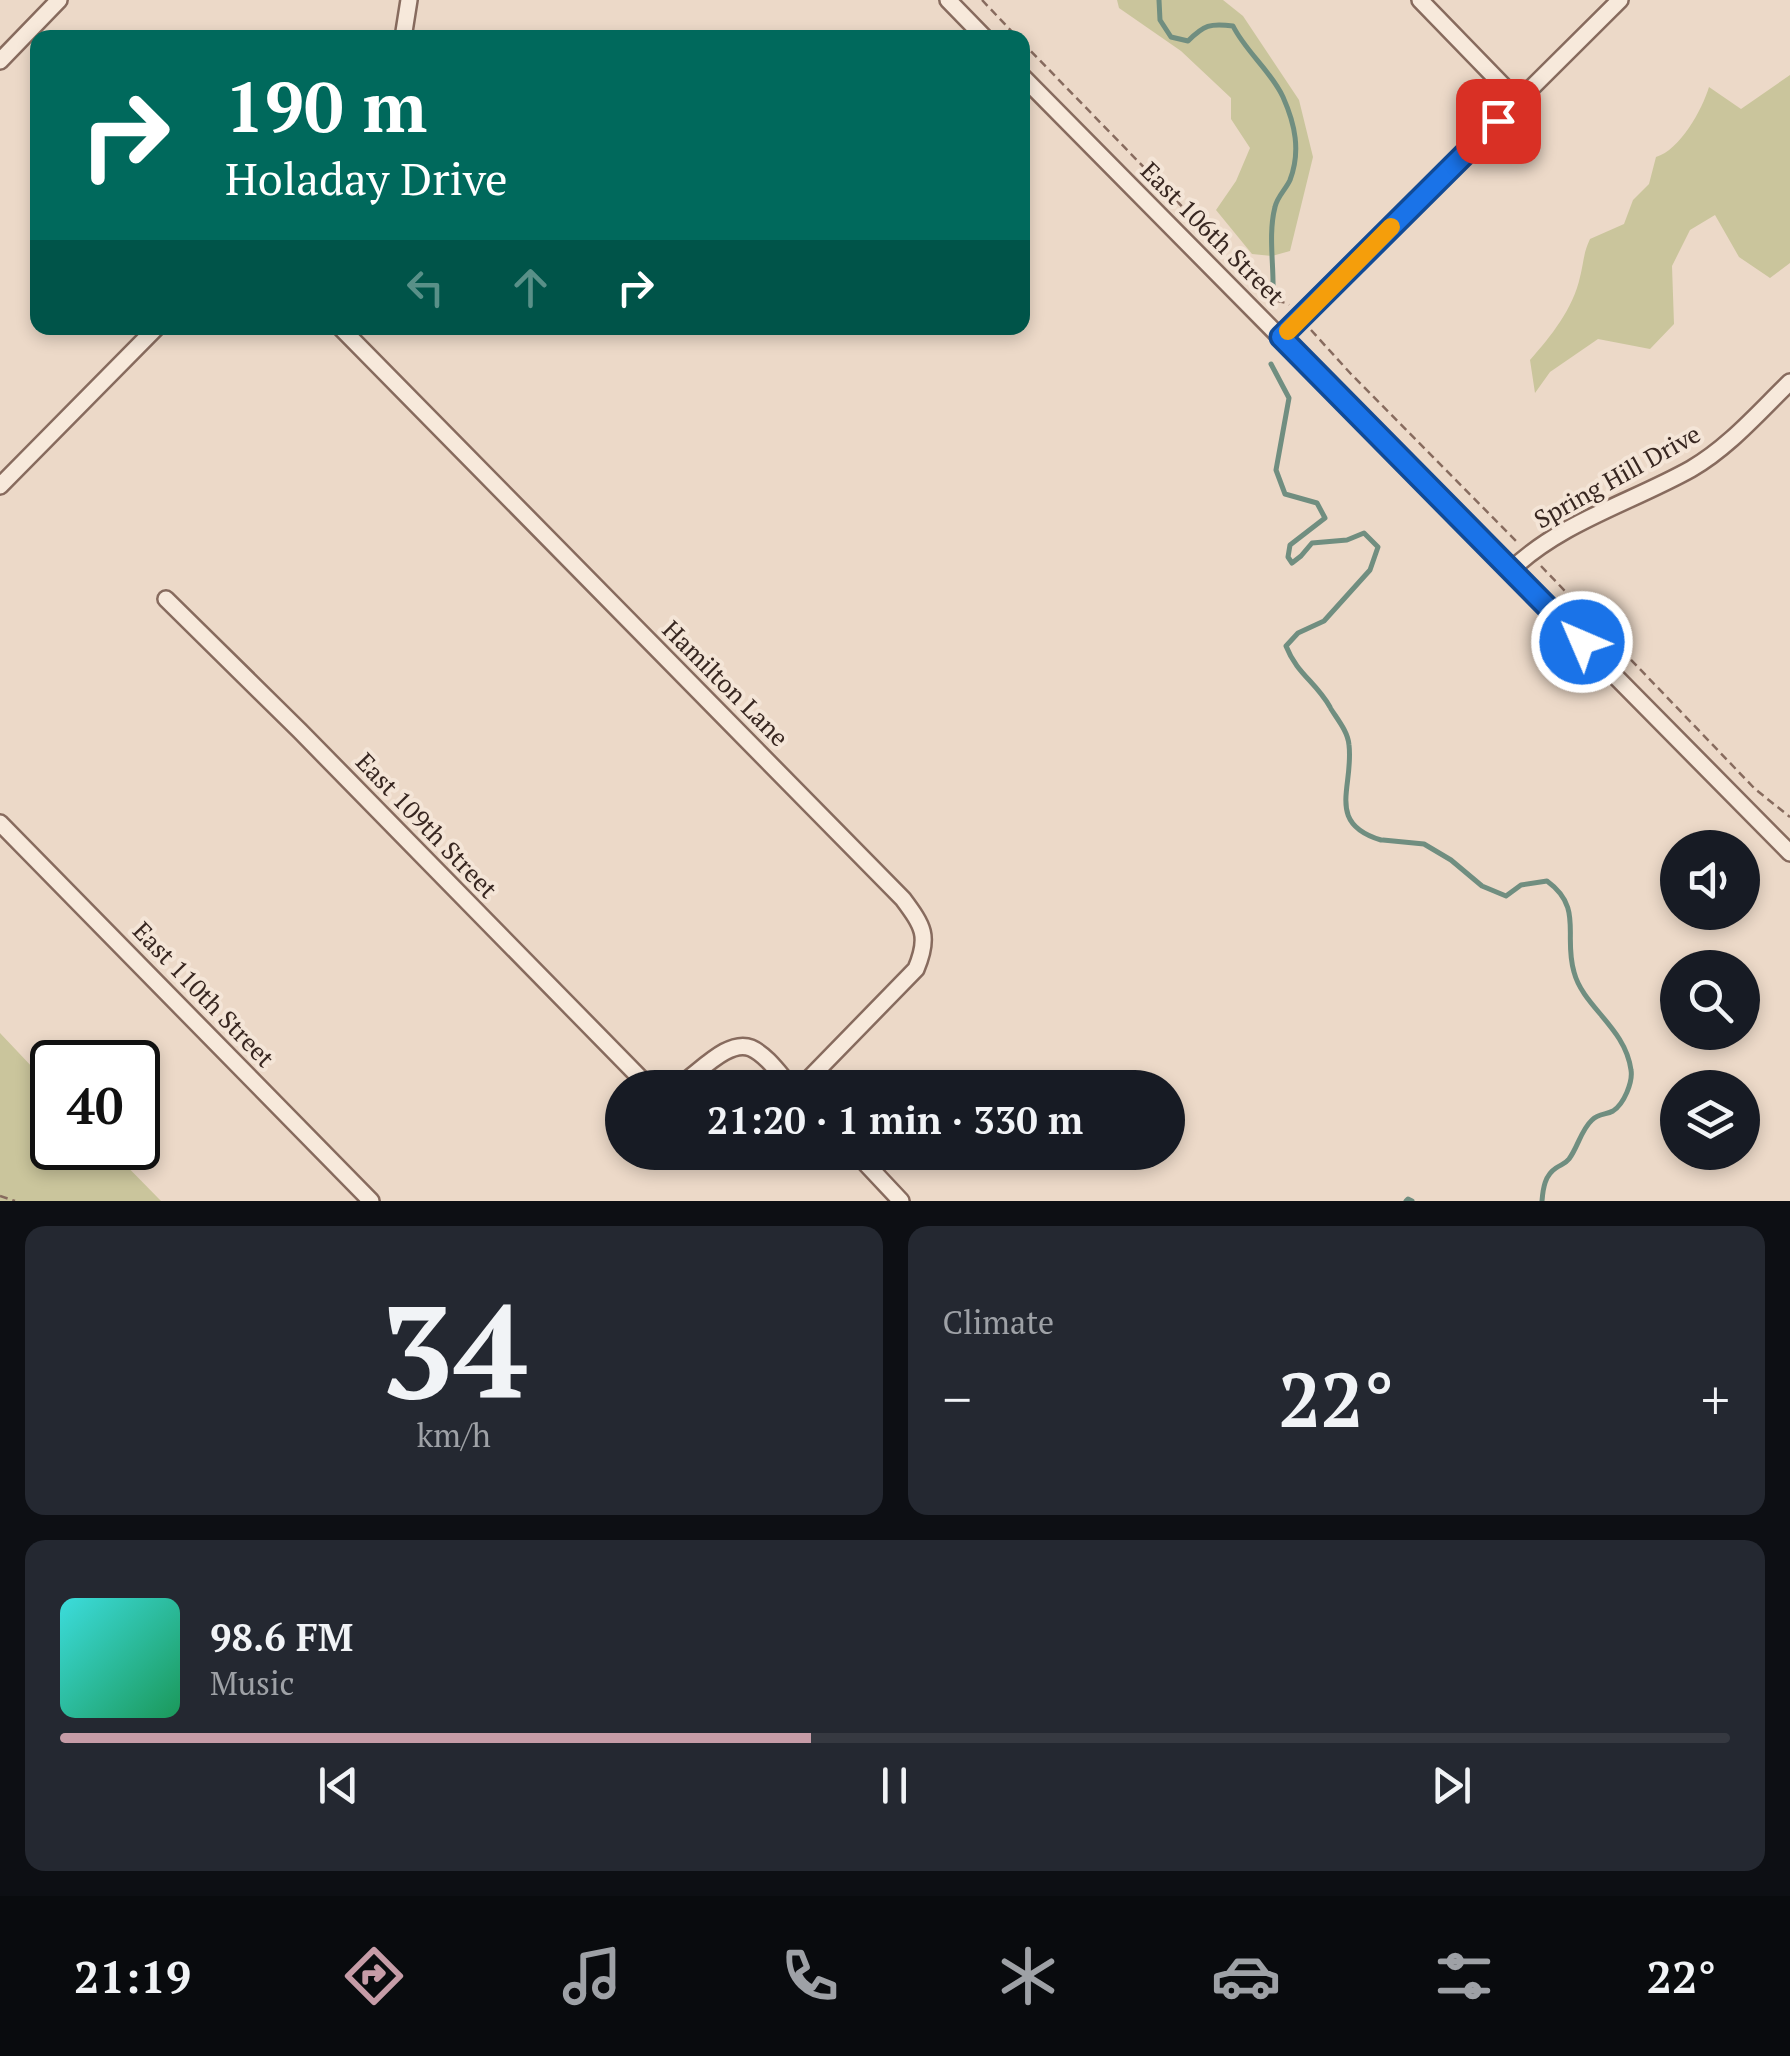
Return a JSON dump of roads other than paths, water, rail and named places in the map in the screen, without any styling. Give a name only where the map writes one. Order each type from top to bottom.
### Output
[{"type":"street","points":[[0,61],[59,0]]},
{"type":"street","points":[[404,30],[410,0]]},
{"type":"street","points":[[948,0],[977,30]]},
{"type":"street","points":[[1420,0],[1518,100]]},
{"type":"street","points":[[1281,337],[1620,0]]},
{"type":"street","name":"East 106th Street","points":[[1030,84],[1790,853]]},
{"type":"street","points":[[0,486],[149,335]]},
{"type":"street","name":"Hamilton Lane","points":[[348,335],[903,899],[920,921],[924,952],[916,968],[817,1070]]},
{"type":"street","name":"Spring Hill Drive","points":[[1510,571],[1564,531],[1694,467],[1740,432],[1790,382]]},
{"type":"street","name":"East 109th Street","points":[[166,599],[632,1070]]},
{"type":"street","name":"East 110th Street","points":[[0,823],[371,1201]]},
{"type":"street","points":[[699,1070],[727,1049],[743,1047],[752,1049],[774,1070]]},
{"type":"street","points":[[872,1170],[901,1201]]},
{"type":"waterway","points":[[1159,0],[1160,20],[1171,37],[1188,41],[1208,26],[1233,26],[1278,88],[1287,107],[1295,138],[1295,159],[1273,217],[1273,293]]},
{"type":"waterway","points":[[1271,364],[1289,398],[1276,470],[1285,494],[1317,503],[1325,518],[1290,545],[1288,557],[1292,563],[1312,543],[1347,540],[1364,533],[1378,547],[1370,570],[1324,621],[1298,633],[1286,646],[1330,707]]},
{"type":"waterway","points":[[1331,709],[1349,745],[1348,814],[1364,833],[1381,840]]},
{"type":"waterway","points":[[1383,840],[1424,844],[1482,886],[1506,896],[1521,885],[1547,881],[1565,901],[1574,972],[1586,996],[1621,1041],[1631,1075],[1621,1103],[1592,1120],[1569,1159],[1549,1174],[1542,1201]]},
{"type":"waterway","points":[[1406,1201],[1412,1201]]}]
